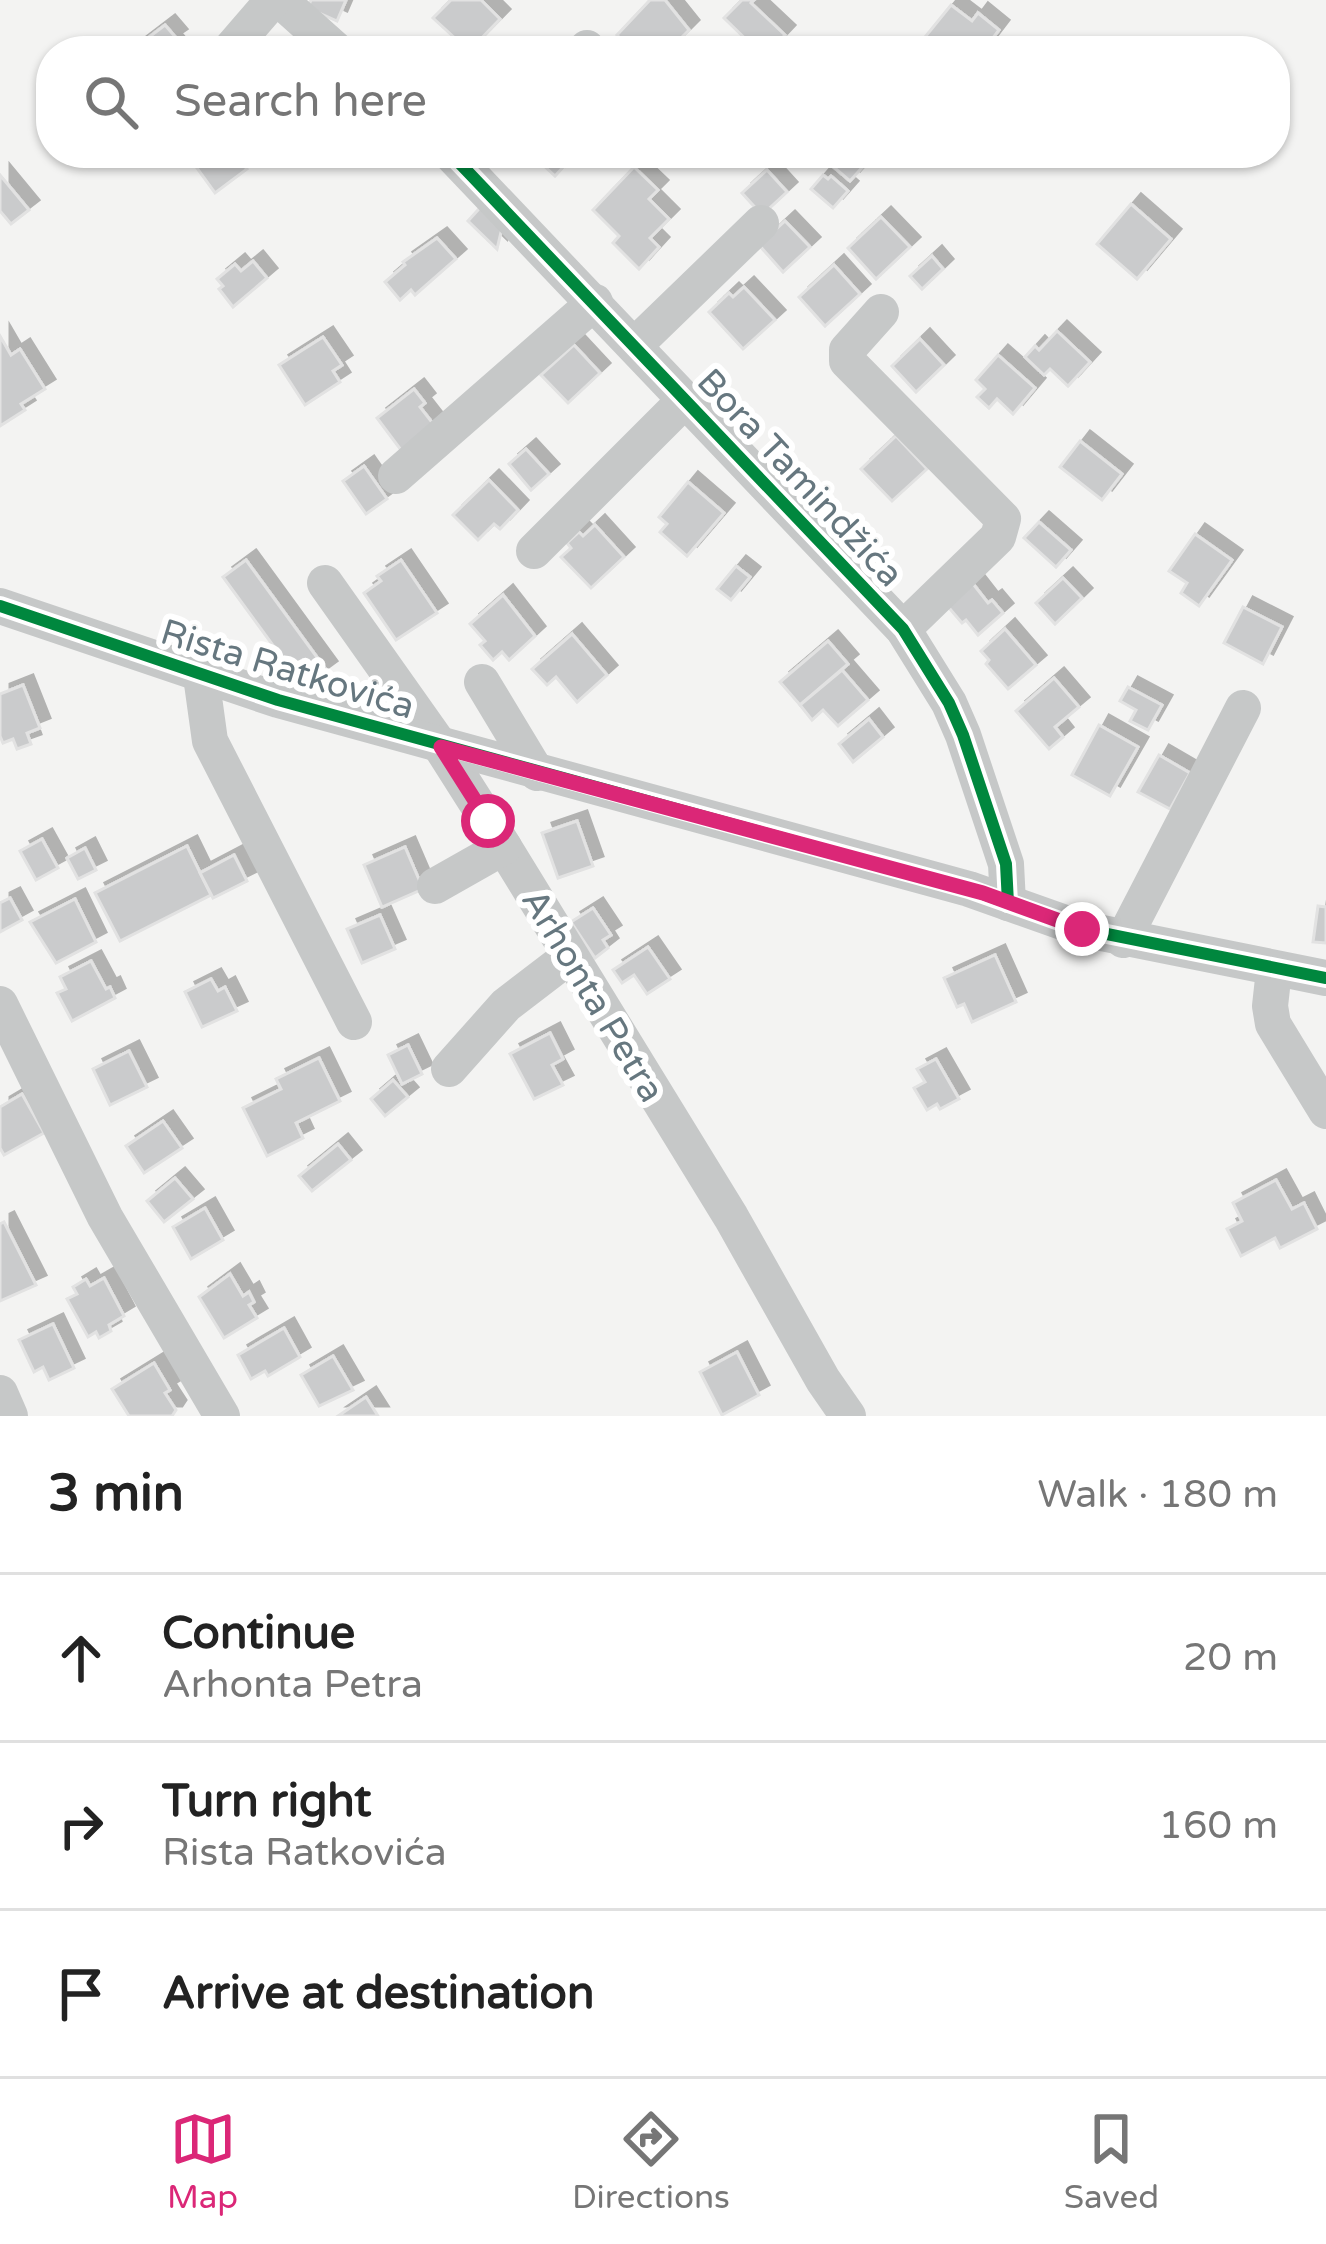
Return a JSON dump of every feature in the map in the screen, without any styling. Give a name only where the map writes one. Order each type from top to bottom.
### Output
[{"type":"street","points":[[243,36],[277,0],[319,36]]},
{"type":"street","name":"Bora Tamindžića","points":[[478,168],[595,302],[903,628],[963,736],[1006,864],[1009,903]]},
{"type":"street","points":[[635,345],[761,223]]},
{"type":"street","points":[[396,476],[595,302]]},
{"type":"street","points":[[881,312],[848,350],[847,361],[1003,519],[998,537],[903,628]]},
{"type":"street","points":[[533,551],[686,399]]},
{"type":"street","name":"Arhonta Petra","points":[[326,583],[505,847],[848,1416]]},
{"type":"street","name":"Rista Ratkovića","points":[[0,606],[201,676],[1009,903],[1123,940],[1326,978]]},
{"type":"street","points":[[201,676],[210,741],[354,1022]]},
{"type":"street","points":[[482,682],[537,772]]},
{"type":"street","points":[[1123,940],[1243,709]]},
{"type":"street","points":[[435,886],[505,847]]},
{"type":"street","points":[[449,1070],[506,1005],[570,956]]},
{"type":"street","points":[[1274,970],[1273,1024],[1326,1111]]},
{"type":"street","points":[[0,1004],[105,1217],[222,1416]]},
{"type":"street","points":[[0,1393],[10,1416]]},
{"type":"building","points":[[311,0],[346,0],[337,21],[317,12],[309,5]]},
{"type":"building","points":[[451,0],[481,0],[500,19],[484,36],[453,36],[433,18]]},
{"type":"building","points":[[650,0],[665,0],[689,30],[683,36],[617,35]]},
{"type":"building","points":[[742,0],[754,0],[751,3],[785,35],[743,36],[724,18]]},
{"type":"building","points":[[951,5],[972,21],[978,13],[999,30],[994,36],[926,36]]},
{"type":"building","points":[[165,25],[174,36],[151,36]]},
{"type":"building","points":[[197,168],[246,168],[247,169],[215,193]]},
{"type":"building","points":[[635,168],[658,190],[649,199],[669,219],[650,238],[659,247],[639,269],[613,243],[619,236],[593,210]]},
{"type":"building","points":[[835,168],[862,168],[850,181]]},
{"type":"building","points":[[767,170],[787,192],[762,215],[742,193]]},
{"type":"building","points":[[0,175],[29,210],[11,224],[0,211]]},
{"type":"building","points":[[823,175],[848,191],[833,208],[811,189]]},
{"type":"building","points":[[488,199],[505,215],[497,249],[468,221]]},
{"type":"building","points":[[1131,204],[1171,239],[1137,279],[1097,244]]},
{"type":"building","points":[[881,217],[910,247],[876,279],[848,248]]},
{"type":"building","points":[[785,221],[810,247],[783,272],[759,245]]},
{"type":"building","points":[[437,238],[456,259],[415,295],[411,290],[400,300],[385,282],[403,262]]},
{"type":"building","points":[[932,256],[943,269],[922,289],[910,276]]},
{"type":"building","points":[[253,261],[267,278],[233,307],[217,279],[235,264],[241,271]]},
{"type":"building","points":[[834,265],[860,294],[825,326],[799,297]]},
{"type":"building","points":[[744,287],[775,320],[743,349],[709,312],[729,293],[733,297]]},
{"type":"building","points":[[1057,331],[1090,362],[1068,386],[1050,369],[1044,375],[1025,357]]},
{"type":"building","points":[[0,336],[11,355],[20,349],[45,389],[21,404],[25,410],[0,426]]},
{"type":"building","points":[[323,337],[342,365],[333,371],[340,382],[305,405],[279,365]]},
{"type":"building","points":[[920,339],[944,365],[916,392],[892,366]]},
{"type":"building","points":[[574,345],[600,373],[568,403],[541,375]]},
{"type":"building","points":[[998,355],[1035,388],[1013,414],[997,399],[989,408],[977,397],[985,389],[976,380]]},
{"type":"building","points":[[414,389],[425,403],[420,407],[438,430],[401,450],[377,418]]},
{"type":"building","points":[[896,436],[927,469],[892,501],[861,469]]},
{"type":"building","points":[[1080,441],[1122,474],[1102,500],[1060,467]]},
{"type":"building","points":[[526,449],[549,474],[531,490],[509,464]]},
{"type":"building","points":[[364,466],[387,499],[366,514],[343,481]]},
{"type":"building","points":[[489,480],[518,510],[500,529],[494,524],[478,540],[453,515]]},
{"type":"building","points":[[688,482],[724,513],[687,556],[660,532],[667,524],[659,517]]},
{"type":"building","points":[[1039,522],[1071,550],[1056,567],[1024,538]]},
{"type":"building","points":[[595,525],[624,557],[591,588],[561,557],[571,548],[567,543]]},
{"type":"building","points":[[1195,534],[1232,560],[1199,606],[1181,593],[1187,583],[1169,571]]},
{"type":"building","points":[[246,560],[327,671],[297,693],[284,675],[291,670],[223,577]]},
{"type":"building","points":[[401,560],[437,613],[396,640],[364,593],[381,581],[377,576]]},
{"type":"building","points":[[736,566],[750,577],[731,600],[717,589]]},
{"type":"building","points":[[1063,578],[1082,598],[1055,624],[1036,603]]},
{"type":"building","points":[[970,580],[1003,613],[978,635],[944,602]]},
{"type":"building","points":[[503,595],[535,636],[509,660],[502,652],[493,660],[470,624]]},
{"type":"building","points":[[1243,607],[1282,627],[1263,664],[1224,643]]},
{"type":"building","points":[[1005,629],[1036,665],[1008,689],[981,651]]},
{"type":"building","points":[[572,634],[607,675],[577,702],[556,677],[547,685],[532,669]]},
{"type":"building","points":[[828,641],[848,664],[800,705],[780,682]]},
{"type":"building","points":[[842,670],[868,700],[838,726],[823,710],[812,720],[800,705]]},
{"type":"building","points":[[1054,678],[1079,707],[1055,727],[1063,737],[1049,749],[1016,711]]},
{"type":"building","points":[[23,685],[40,728],[27,733],[31,744],[17,749],[13,739],[3,743],[0,736],[0,694]]},
{"type":"building","points":[[1128,687],[1162,705],[1148,730],[1130,721],[1136,710],[1120,701]]},
{"type":"building","points":[[869,719],[883,737],[853,762],[839,744]]},
{"type":"building","points":[[1099,725],[1138,747],[1110,796],[1072,775]]},
{"type":"building","points":[[1159,755],[1190,773],[1170,809],[1138,792]]},
{"type":"building","points":[[577,821],[593,866],[558,878],[542,833]]},
{"type":"building","points":[[42,839],[58,868],[36,880],[20,851]]},
{"type":"building","points":[[187,846],[211,895],[120,941],[95,893]]},
{"type":"building","points":[[405,847],[423,889],[382,907],[364,865]]},
{"type":"building","points":[[85,848],[96,870],[78,879],[67,858]]},
{"type":"building","points":[[234,855],[247,881],[213,898],[200,873]]},
{"type":"building","points":[[10,898],[22,920],[0,932],[0,903]]},
{"type":"building","points":[[75,899],[96,942],[56,963],[30,922]]},
{"type":"building","points":[[1318,906],[1326,907],[1326,943],[1313,942]]},
{"type":"building","points":[[593,908],[611,935],[603,940],[608,948],[595,958],[571,922]]},
{"type":"building","points":[[380,915],[395,949],[362,963],[347,929]]},
{"type":"building","points":[[648,947],[670,979],[647,994],[634,975],[622,983],[613,970]]},
{"type":"building","points":[[995,955],[1016,1002],[972,1022],[964,1004],[957,1007],[944,978]]},
{"type":"building","points":[[91,961],[115,998],[72,1021],[57,993],[66,989],[60,977]]},
{"type":"building","points":[[211,979],[218,991],[225,987],[237,1011],[202,1027],[185,992]]},
{"type":"building","points":[[550,1033],[563,1059],[552,1065],[563,1085],[534,1099],[510,1054]]},
{"type":"building","points":[[408,1045],[422,1074],[402,1084],[388,1055]]},
{"type":"building","points":[[129,1051],[147,1087],[110,1105],[93,1069]]},
{"type":"building","points":[[319,1058],[340,1101],[296,1123],[303,1138],[267,1156],[243,1108],[281,1089],[276,1079]]},
{"type":"building","points":[[936,1059],[959,1099],[927,1110],[914,1088],[925,1082],[917,1069]]},
{"type":"building","points":[[393,1080],[408,1097],[385,1116],[371,1099]]},
{"type":"building","points":[[22,1094],[44,1133],[4,1155],[0,1107]]},
{"type":"building","points":[[163,1121],[182,1148],[144,1173],[126,1146]]},
{"type":"building","points":[[338,1144],[351,1160],[312,1191],[299,1176]]},
{"type":"building","points":[[175,1178],[193,1199],[164,1222],[147,1201]]},
{"type":"building","points":[[1276,1180],[1292,1209],[1304,1203],[1317,1229],[1280,1248],[1275,1238],[1241,1256],[1227,1229],[1242,1221],[1233,1203]]},
{"type":"building","points":[[205,1208],[223,1240],[191,1259],[173,1227]]},
{"type":"building","points":[[4,1222],[36,1285],[0,1301],[0,1224]]},
{"type":"building","points":[[230,1274],[243,1296],[249,1292],[254,1302],[249,1305],[257,1318],[224,1338],[199,1297]]},
{"type":"building","points":[[104,1278],[124,1316],[99,1338],[96,1332],[88,1337],[67,1299],[77,1294],[73,1287],[86,1279],[90,1286]]},
{"type":"building","points":[[53,1324],[74,1368],[49,1380],[43,1367],[34,1372],[19,1340]]},
{"type":"building","points":[[284,1328],[300,1357],[268,1376],[265,1371],[251,1379],[238,1355]]},
{"type":"building","points":[[737,1352],[759,1395],[722,1415],[700,1372]]},
{"type":"building","points":[[333,1356],[353,1390],[319,1406],[301,1375]]},
{"type":"building","points":[[154,1363],[176,1410],[172,1416],[129,1416],[112,1389]]},
{"type":"building","points":[[366,1397],[378,1416],[338,1416]]},
{"type":"cycle path","points":[[464,168],[903,629],[963,735],[1006,864],[1008,903]]},
{"type":"cycle path","points":[[0,606],[278,700],[969,889],[1082,929],[1326,978]]},
{"type":"route","points":[[488,821],[441,747],[983,893],[1082,929]]}]
